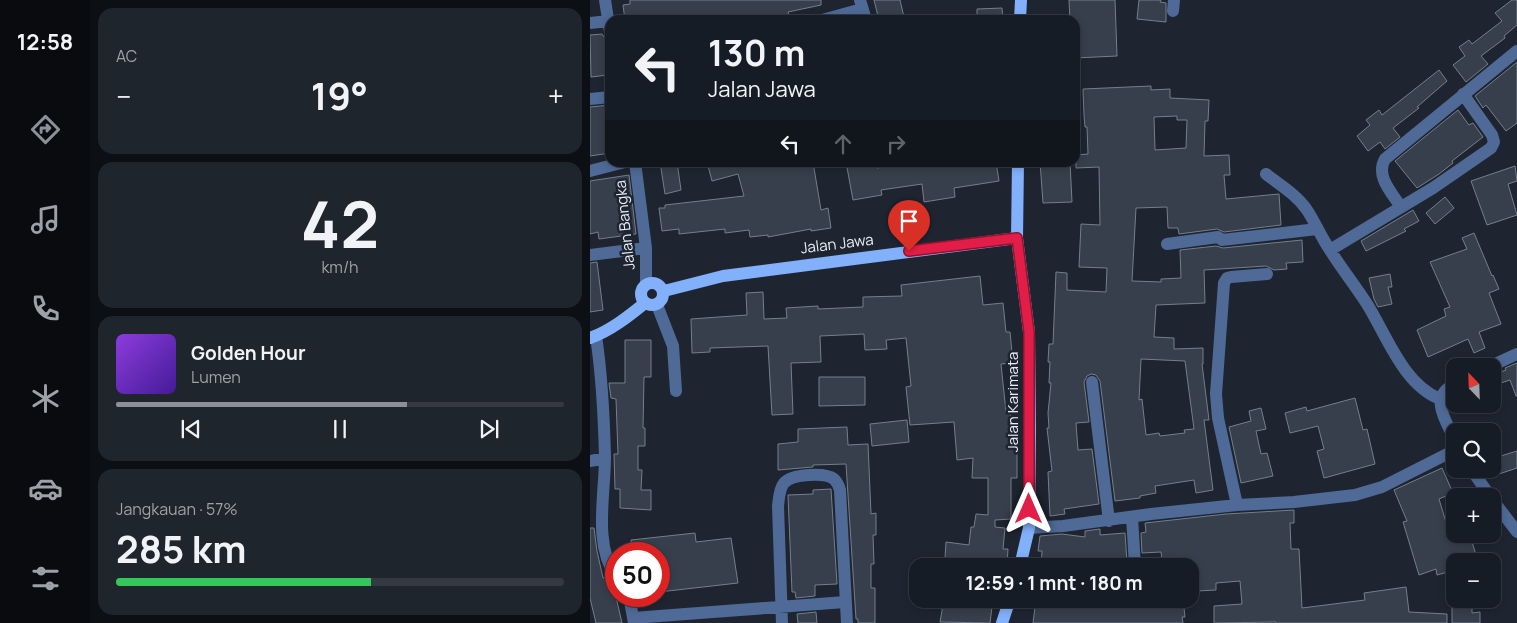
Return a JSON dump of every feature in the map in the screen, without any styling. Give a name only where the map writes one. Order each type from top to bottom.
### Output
[{"type":"main road","points":[[1020,15],[1021,0]]},
{"type":"main road","name":"Jalan Karimata","points":[[1018,167],[1017,238],[1029,332],[1029,528],[1022,558]]},
{"type":"main road","name":"Jalan Jawa","points":[[664,292],[694,282],[723,276],[1017,238]]},
{"type":"main road","points":[[593,337],[663,299],[664,292],[662,288],[655,283],[646,284],[641,291],[641,296],[651,304]]},
{"type":"main road","points":[[1002,623],[1007,608]]},
{"type":"street","points":[[605,0],[607,15]]},
{"type":"street","points":[[842,15],[862,10]]},
{"type":"street","points":[[590,23],[605,25]]},
{"type":"street","points":[[1401,207],[1383,177],[1381,171],[1383,162],[1390,154],[1463,94],[1517,52]]},
{"type":"street","points":[[1330,250],[1456,173],[1493,146],[1494,140],[1492,135],[1463,94]]},
{"type":"street","points":[[590,99],[605,98]]},
{"type":"street","points":[[590,171],[606,167]]},
{"type":"street","name":"Jalan Bangka","points":[[636,167],[646,248],[646,284]]},
{"type":"street","points":[[1266,174],[1287,190],[1306,209],[1330,250],[1415,382],[1424,391],[1440,399]]},
{"type":"street","points":[[1167,244],[1218,237],[1222,240],[1317,229]]},
{"type":"street","points":[[590,255],[646,248]]},
{"type":"street","points":[[1237,505],[1218,418],[1216,394],[1224,283],[1227,278],[1231,277],[1267,274]]},
{"type":"street","points":[[651,304],[673,346],[676,391]]},
{"type":"street","points":[[593,337],[600,364],[605,458],[596,532],[605,555]]},
{"type":"street","points":[[1501,361],[1517,354]]},
{"type":"street","points":[[1092,382],[1109,521]]},
{"type":"street","points":[[1446,389],[1440,399],[1448,423]]},
{"type":"street","points":[[1029,528],[1109,521],[1237,505],[1294,502],[1355,495],[1382,487],[1446,455]]},
{"type":"street","points":[[590,461],[605,458]]},
{"type":"street","points":[[782,623],[778,506],[780,491],[784,482],[800,476],[829,476],[839,486],[841,497],[847,623]]},
{"type":"street","points":[[1501,510],[1517,532]]},
{"type":"street","points":[[1132,517],[1135,558]]},
{"type":"street","points":[[631,607],[633,621],[845,602]]},
{"type":"building","points":[[630,0],[821,0],[821,5],[788,12],[789,15],[624,15],[623,5],[630,4]]},
{"type":"building","points":[[874,0],[900,0],[904,15],[878,15]]},
{"type":"building","points":[[1069,0],[1115,0],[1117,56],[1080,58],[1080,15],[1070,15]]},
{"type":"building","points":[[1139,0],[1161,0],[1160,2],[1166,3],[1166,22],[1137,19]]},
{"type":"building","points":[[1512,0],[1517,0],[1517,25],[1504,36],[1505,38],[1481,56],[1488,64],[1466,82],[1453,65],[1465,56],[1459,47],[1469,40],[1472,44],[1502,21],[1495,13]]},
{"type":"building","points":[[1002,8],[1003,15],[977,15],[977,9]]},
{"type":"building","points":[[602,34],[605,38],[605,75],[591,77],[590,35]]},
{"type":"building","points":[[1517,62],[1517,123],[1506,131],[1486,105],[1483,108],[1475,96]]},
{"type":"building","points":[[1439,70],[1447,81],[1417,107],[1419,108],[1393,128],[1400,137],[1385,149],[1380,142],[1368,151],[1357,136],[1370,125],[1366,120],[1379,110],[1382,115]]},
{"type":"building","points":[[1151,86],[1151,90],[1170,89],[1170,98],[1209,100],[1208,121],[1205,121],[1204,156],[1229,155],[1230,175],[1224,175],[1226,199],[1279,194],[1281,225],[1224,232],[1217,229],[1179,234],[1178,228],[1168,228],[1167,207],[1136,208],[1132,281],[1161,282],[1161,279],[1181,278],[1180,250],[1216,246],[1223,248],[1302,240],[1303,262],[1286,263],[1287,269],[1274,270],[1266,266],[1204,270],[1205,303],[1156,305],[1154,337],[1174,338],[1174,349],[1203,348],[1202,364],[1209,420],[1204,420],[1213,490],[1196,493],[1194,480],[1155,486],[1156,493],[1140,496],[1140,498],[1115,501],[1100,381],[1096,375],[1091,374],[1087,376],[1084,382],[1089,422],[1076,423],[1078,450],[1092,449],[1099,504],[1064,509],[1065,514],[1050,516],[1048,472],[1052,471],[1047,428],[1049,428],[1048,413],[1051,383],[1049,383],[1050,362],[1048,362],[1049,344],[1053,344],[1056,272],[1067,273],[1067,290],[1106,292],[1107,268],[1079,267],[1081,224],[1100,225],[1099,167],[1076,168],[1080,167],[1080,155],[1088,154],[1087,127],[1085,127],[1083,89]],"holes":[[[1177,116],[1177,120],[1187,120],[1186,148],[1155,150],[1154,117]],[[1141,359],[1185,361],[1194,429],[1184,430],[1185,433],[1160,436],[1159,433],[1146,435],[1142,399],[1139,400]]]},
{"type":"building","points":[[605,106],[605,154],[590,156],[590,107]]},
{"type":"building","points":[[1458,110],[1469,125],[1473,123],[1483,137],[1452,161],[1453,163],[1439,174],[1417,188],[1395,161]]},
{"type":"building","points":[[1515,166],[1517,181],[1508,184],[1517,215],[1487,225],[1471,181]]},
{"type":"building","points":[[661,167],[678,167],[681,190],[665,194]]},
{"type":"building","points":[[708,167],[814,167],[821,210],[828,208],[831,228],[811,231],[811,229],[768,237],[768,235],[750,237],[749,230],[725,233],[725,229],[679,234],[679,229],[662,231],[659,208],[665,208],[665,205],[744,196],[738,174],[712,181]]},
{"type":"building","points":[[847,167],[997,167],[999,181],[954,188],[955,197],[924,202],[922,184],[881,190],[882,195],[853,200]]},
{"type":"building","points":[[1040,167],[1070,167],[1072,202],[1043,203]]},
{"type":"building","points":[[629,175],[636,234],[599,239],[598,232],[590,234],[590,181]]},
{"type":"building","points":[[1445,197],[1454,208],[1435,224],[1426,213]]},
{"type":"building","points":[[1413,210],[1419,221],[1404,229],[1406,231],[1366,251],[1361,241]]},
{"type":"building","points":[[1474,233],[1499,289],[1489,293],[1501,324],[1479,332],[1485,348],[1474,353],[1468,339],[1428,357],[1417,330],[1446,316],[1444,309],[1450,307],[1430,262],[1467,249],[1462,238]]},
{"type":"building","points":[[597,262],[603,310],[590,312],[590,263]]},
{"type":"building","points":[[1390,274],[1392,287],[1388,287],[1392,304],[1378,307],[1369,278]]},
{"type":"building","points":[[980,276],[983,305],[1003,303],[1006,332],[1010,332],[1013,363],[1001,364],[1006,412],[1010,411],[1013,436],[1016,436],[1017,478],[1011,478],[1011,519],[995,520],[995,527],[1005,528],[1003,549],[1008,549],[1007,558],[945,558],[946,542],[969,545],[971,527],[974,527],[976,514],[988,515],[988,478],[972,478],[973,458],[957,460],[954,422],[910,425],[906,387],[911,386],[906,338],[886,340],[887,349],[865,350],[864,334],[820,336],[821,362],[791,363],[793,414],[772,415],[768,346],[710,348],[710,352],[692,353],[691,319],[747,315],[746,293],[763,292],[764,319],[787,318],[786,308],[818,306],[818,309],[863,307],[863,297],[902,296],[901,285]]},
{"type":"building","points":[[625,340],[651,340],[651,377],[644,377],[643,428],[645,428],[645,446],[638,446],[638,470],[642,470],[641,490],[651,490],[651,510],[620,508],[620,489],[615,489],[614,454],[618,454],[616,399],[611,398],[609,383],[625,383]]},
{"type":"building","points":[[1517,363],[1517,396],[1510,380],[1501,383],[1501,372],[1506,370],[1505,368]]},
{"type":"building","points":[[819,377],[865,377],[865,405],[819,406]]},
{"type":"building","points":[[1355,398],[1363,430],[1367,429],[1375,464],[1324,478],[1317,451],[1324,449],[1318,426],[1290,433],[1285,413],[1306,407],[1307,411]]},
{"type":"building","points":[[1261,408],[1266,429],[1256,431],[1261,454],[1267,453],[1273,476],[1241,483],[1229,427],[1251,421],[1249,411]]},
{"type":"building","points":[[907,420],[909,442],[872,446],[870,424]]},
{"type":"building","points":[[847,427],[848,445],[868,444],[871,514],[876,513],[876,535],[873,535],[874,564],[871,564],[871,588],[875,588],[875,623],[858,623],[858,619],[856,619],[846,464],[813,465],[813,467],[778,470],[778,444],[798,442],[798,429]]},
{"type":"building","points":[[1517,451],[1517,468],[1501,473],[1501,456]]},
{"type":"building","points":[[1442,468],[1451,488],[1446,488],[1446,496],[1439,499],[1446,522],[1446,543],[1472,543],[1475,553],[1446,553],[1446,572],[1437,575],[1436,569],[1419,575],[1403,522],[1407,521],[1394,490]]},
{"type":"building","points":[[831,489],[837,584],[815,585],[815,596],[796,598],[795,592],[792,592],[788,495],[813,494],[813,490]]},
{"type":"building","points":[[1294,510],[1294,523],[1290,523],[1291,549],[1299,549],[1302,608],[1365,600],[1364,593],[1406,587],[1409,612],[1447,614],[1447,623],[1214,623],[1214,606],[1242,604],[1240,581],[1216,583],[1216,590],[1199,591],[1199,558],[1162,558],[1161,552],[1142,553],[1141,533],[1146,532],[1145,523],[1226,514]]},
{"type":"building","points":[[590,528],[594,528],[603,578],[605,578],[605,607],[618,607],[622,623],[596,623],[590,598]]},
{"type":"building","points":[[1100,529],[1100,535],[1125,533],[1127,558],[1042,558],[1042,551],[1038,551],[1040,536],[1062,534],[1085,537],[1085,531]]},
{"type":"building","points":[[695,533],[696,542],[731,538],[738,583],[670,591],[670,542],[631,542],[631,540]]},
{"type":"building","points":[[942,608],[992,608],[990,623],[940,622]]},
{"type":"building","points":[[1035,608],[1184,608],[1185,617],[1182,617],[1183,623],[1033,623]]},
{"type":"building","points":[[1452,608],[1472,608],[1472,613],[1480,612],[1480,623],[1452,623]]},
{"type":"building","points":[[816,612],[817,623],[798,623],[797,614]]},
{"type":"route","points":[[909,251],[1017,238],[1029,332],[1029,509]]}]
